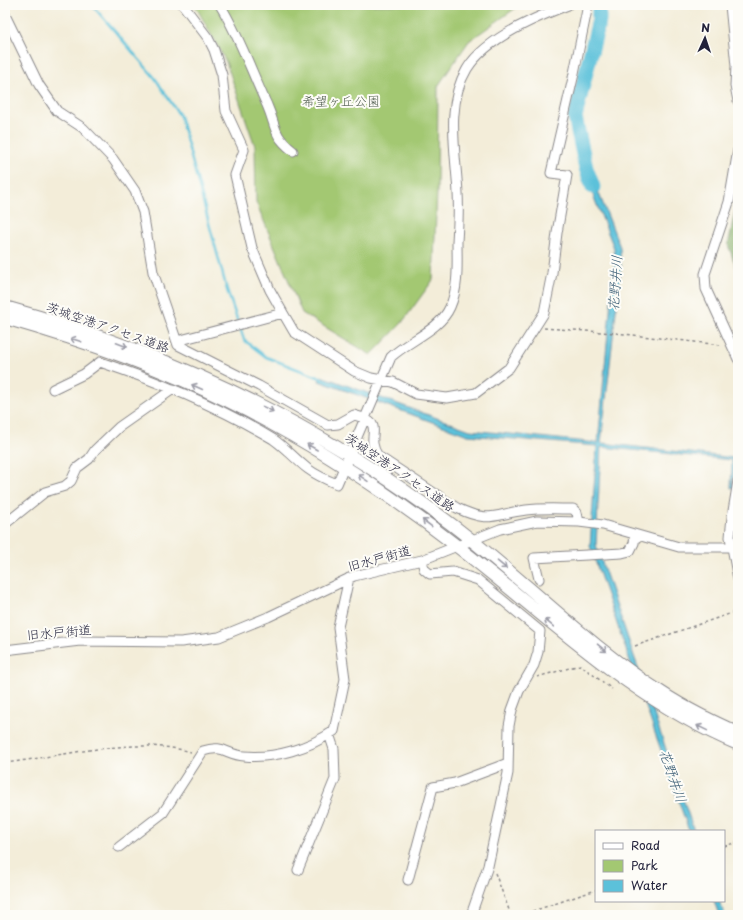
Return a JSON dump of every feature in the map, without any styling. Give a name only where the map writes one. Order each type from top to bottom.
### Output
[{"type":"main road","name":"茨城空港アクセス道路","points":[[5,308],[104,339],[171,364],[287,419],[350,454],[418,499],[472,540],[627,670],[678,704],[702,717],[738,732]]},
{"type":"main road","name":"茨城空港アクセス道路","points":[[5,318],[101,348],[169,374],[230,402],[346,467],[403,505],[458,547],[556,628],[632,686],[700,727],[738,744]]},
{"type":"street","points":[[183,5],[208,38],[218,63],[222,75],[226,110],[244,150],[235,175],[252,248],[270,290],[294,332],[354,371],[371,378],[393,382],[416,394],[447,398],[476,393],[509,368],[544,314],[567,175],[551,173],[588,5]]},
{"type":"street","points":[[220,5],[268,109],[277,135],[281,142],[294,152]]},
{"type":"street","points":[[53,389],[84,374],[100,362],[173,389],[272,439],[288,450],[308,468],[337,484],[366,420],[391,357],[408,343],[442,320],[450,308],[457,276],[458,195],[454,117],[456,97],[467,69],[490,45],[548,13],[568,5]]},
{"type":"street","points":[[730,5],[736,66],[734,86],[738,101]]},
{"type":"street","points":[[5,16],[39,85],[57,111],[83,128],[113,159],[135,191],[143,212],[153,272],[178,345],[259,386],[328,425],[338,424],[354,416],[372,423],[374,427],[371,440],[378,456],[464,511],[480,517],[491,517],[526,510],[573,509],[584,522]]},
{"type":"street","points":[[738,150],[729,202],[705,274],[706,289],[738,359]]},
{"type":"street","points":[[177,340],[237,323],[283,313]]},
{"type":"street","points":[[5,524],[45,492],[65,486],[71,481],[77,468],[89,459],[95,450],[119,427],[173,389]]},
{"type":"street","points":[[738,481],[732,517],[738,579]]},
{"type":"street","name":"旧水戸街道","points":[[5,650],[80,641],[181,642],[219,637],[262,620],[349,578],[371,570],[422,560],[458,547],[500,529],[537,521],[584,522],[603,525],[679,547],[734,547]]},
{"type":"street","points":[[539,579],[534,558],[622,553],[630,551],[634,543],[635,535]]},
{"type":"street","points":[[422,560],[424,569],[430,574],[453,572],[478,580],[540,631],[538,652],[534,665],[512,710],[509,726],[508,774],[488,866],[471,915]]},
{"type":"street","points":[[119,847],[163,813],[203,751],[215,747],[243,756],[272,756],[320,741],[334,731],[345,679],[338,627],[349,578]]},
{"type":"street","points":[[298,870],[335,779],[334,749],[330,734]]},
{"type":"street","points":[[408,880],[433,787],[455,783],[508,763]]},
{"type":"path","points":[[536,328],[615,333],[732,346]]},
{"type":"path","points":[[635,646],[738,611]]},
{"type":"path","points":[[526,680],[580,665],[612,689]]},
{"type":"path","points":[[5,763],[138,745],[172,747],[201,755]]},
{"type":"path","points":[[725,846],[738,842]]},
{"type":"path","points":[[488,866],[497,874],[511,915]]},
{"type":"path","points":[[521,915],[595,890]]},
{"type":"green space","name":"希望ヶ丘公園","points":[[195,5],[520,5],[469,41],[438,86],[437,192],[433,280],[401,324],[371,355],[302,313],[256,202],[255,146],[226,62]]},
{"type":"green space","points":[[738,205],[738,272],[728,245],[735,211]]},
{"type":"water","points":[[589,168],[620,247],[621,267],[601,443],[735,458],[733,484],[738,487],[731,488],[732,460],[601,447],[596,545],[694,830],[689,830],[590,546],[597,446],[468,435],[319,381],[321,376],[470,430],[598,443],[614,266],[614,248],[583,170]]},
{"type":"water","points":[[714,902],[719,902],[725,915],[719,915]]},
{"type":"waterway","points":[[92,5],[155,78],[180,116],[227,290],[238,322]]},
{"type":"waterway","name":"花野井川","points":[[593,187],[586,168],[575,117],[599,20],[599,5]]},
{"type":"waterway","points":[[240,327],[244,340],[266,357],[323,379]]}]
